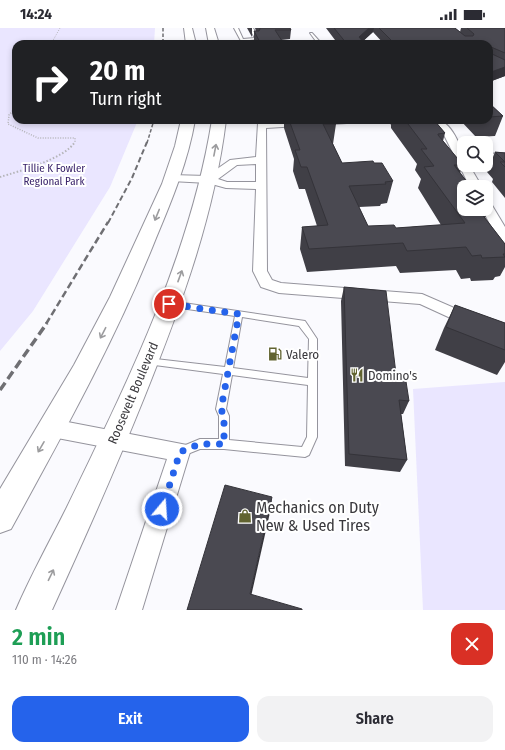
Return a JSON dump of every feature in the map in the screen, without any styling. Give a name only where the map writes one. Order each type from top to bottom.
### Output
[{"type":"highway","points":[[188,28],[190,40]]},
{"type":"highway","points":[[210,28],[213,40]]},
{"type":"highway","points":[[0,518],[52,428],[124,292],[144,248],[171,178],[187,124]]},
{"type":"highway","name":"Roosevelt Boulevard","points":[[34,610],[66,544],[113,440],[147,361],[169,304],[198,221],[209,180],[218,124]]},
{"type":"street","points":[[278,124],[261,125],[262,186],[260,271],[266,282],[279,288],[422,299],[505,337]]},
{"type":"street","points":[[439,124],[446,129],[457,149]]},
{"type":"street","points":[[493,157],[505,156]]},
{"type":"street","points":[[209,180],[234,162],[262,160]]},
{"type":"street","points":[[171,178],[209,180],[226,185],[262,186]]},
{"type":"street","points":[[492,216],[505,239]]},
{"type":"street","points":[[52,428],[180,452],[129,610]]},
{"type":"lane","points":[[236,28],[242,40],[257,39],[251,28]]},
{"type":"lane","points":[[311,34],[316,40]]},
{"type":"lane","points":[[169,304],[302,323],[313,339],[312,437],[305,452],[224,444],[200,444],[180,452]]},
{"type":"lane","points":[[224,444],[224,416],[221,409],[239,314]]},
{"type":"lane","points":[[147,361],[313,382]]},
{"type":"path","points":[[53,40],[60,28]]},
{"type":"path","points":[[0,177],[52,157],[75,143],[75,138],[38,138],[28,132],[8,124],[9,115],[12,112]]},
{"type":"green space","name":"Tillie K Fowler Regional Park","points":[[0,28],[155,28],[154,40],[12,40],[12,124],[136,124],[110,187],[33,311],[0,351]]},
{"type":"green space","points":[[505,382],[505,610],[423,610],[413,389]]},
{"type":"building","points":[[290,28],[291,30],[275,30],[281,40],[259,40],[254,31],[259,31],[260,29]]},
{"type":"building","points":[[334,28],[369,28],[359,37],[362,40],[344,40]]},
{"type":"building","points":[[379,28],[455,28],[465,36],[473,36],[474,34],[467,28],[505,28],[505,53],[493,48],[493,40],[391,40]]},
{"type":"building","points":[[493,54],[505,60],[505,67],[493,71]]},
{"type":"building","points":[[493,107],[503,116],[493,117]]},
{"type":"building","points":[[290,124],[323,124],[342,163],[373,161],[374,163],[382,163],[393,181],[385,182],[386,184],[349,186],[368,226],[394,225],[396,228],[465,223],[460,216],[483,216],[505,244],[505,254],[503,254],[505,257],[482,258],[481,255],[472,256],[466,247],[407,251],[403,243],[309,249],[302,227],[328,225],[307,167],[301,167],[295,150],[300,150]]},
{"type":"building","points":[[408,124],[437,124],[445,133],[438,135],[457,158],[457,165],[454,165],[457,169],[457,172],[459,172],[466,180],[457,180],[457,212],[424,167],[434,166],[421,149],[427,149]]},
{"type":"building","points":[[495,152],[505,153],[505,162]]},
{"type":"building","points":[[500,162],[505,162],[505,167]]},
{"type":"building","points":[[344,287],[386,291],[396,374],[405,375],[409,401],[399,400],[407,460],[349,454]]},
{"type":"building","points":[[455,305],[505,323],[505,350],[446,327]]},
{"type":"building","points":[[225,485],[272,497],[250,594],[302,610],[187,610]]},
{"type":"railway","points":[[163,28],[163,40]]},
{"type":"railway","points":[[147,143],[153,124]]},
{"type":"railway","points":[[108,223],[132,178],[147,142]]},
{"type":"railway","points":[[46,324],[108,222]]},
{"type":"railway","points":[[0,390],[47,323]]},
{"type":"place","name":"Valero","points":[[275,354]]},
{"type":"place","name":"Domino's","points":[[357,375]]},
{"type":"place","name":"Mechanics on Duty New & Used Tires","points":[[245,516]]},
{"type":"route","points":[[162,509],[180,452],[200,444],[224,444],[224,416],[221,409],[239,314],[169,304]]}]
